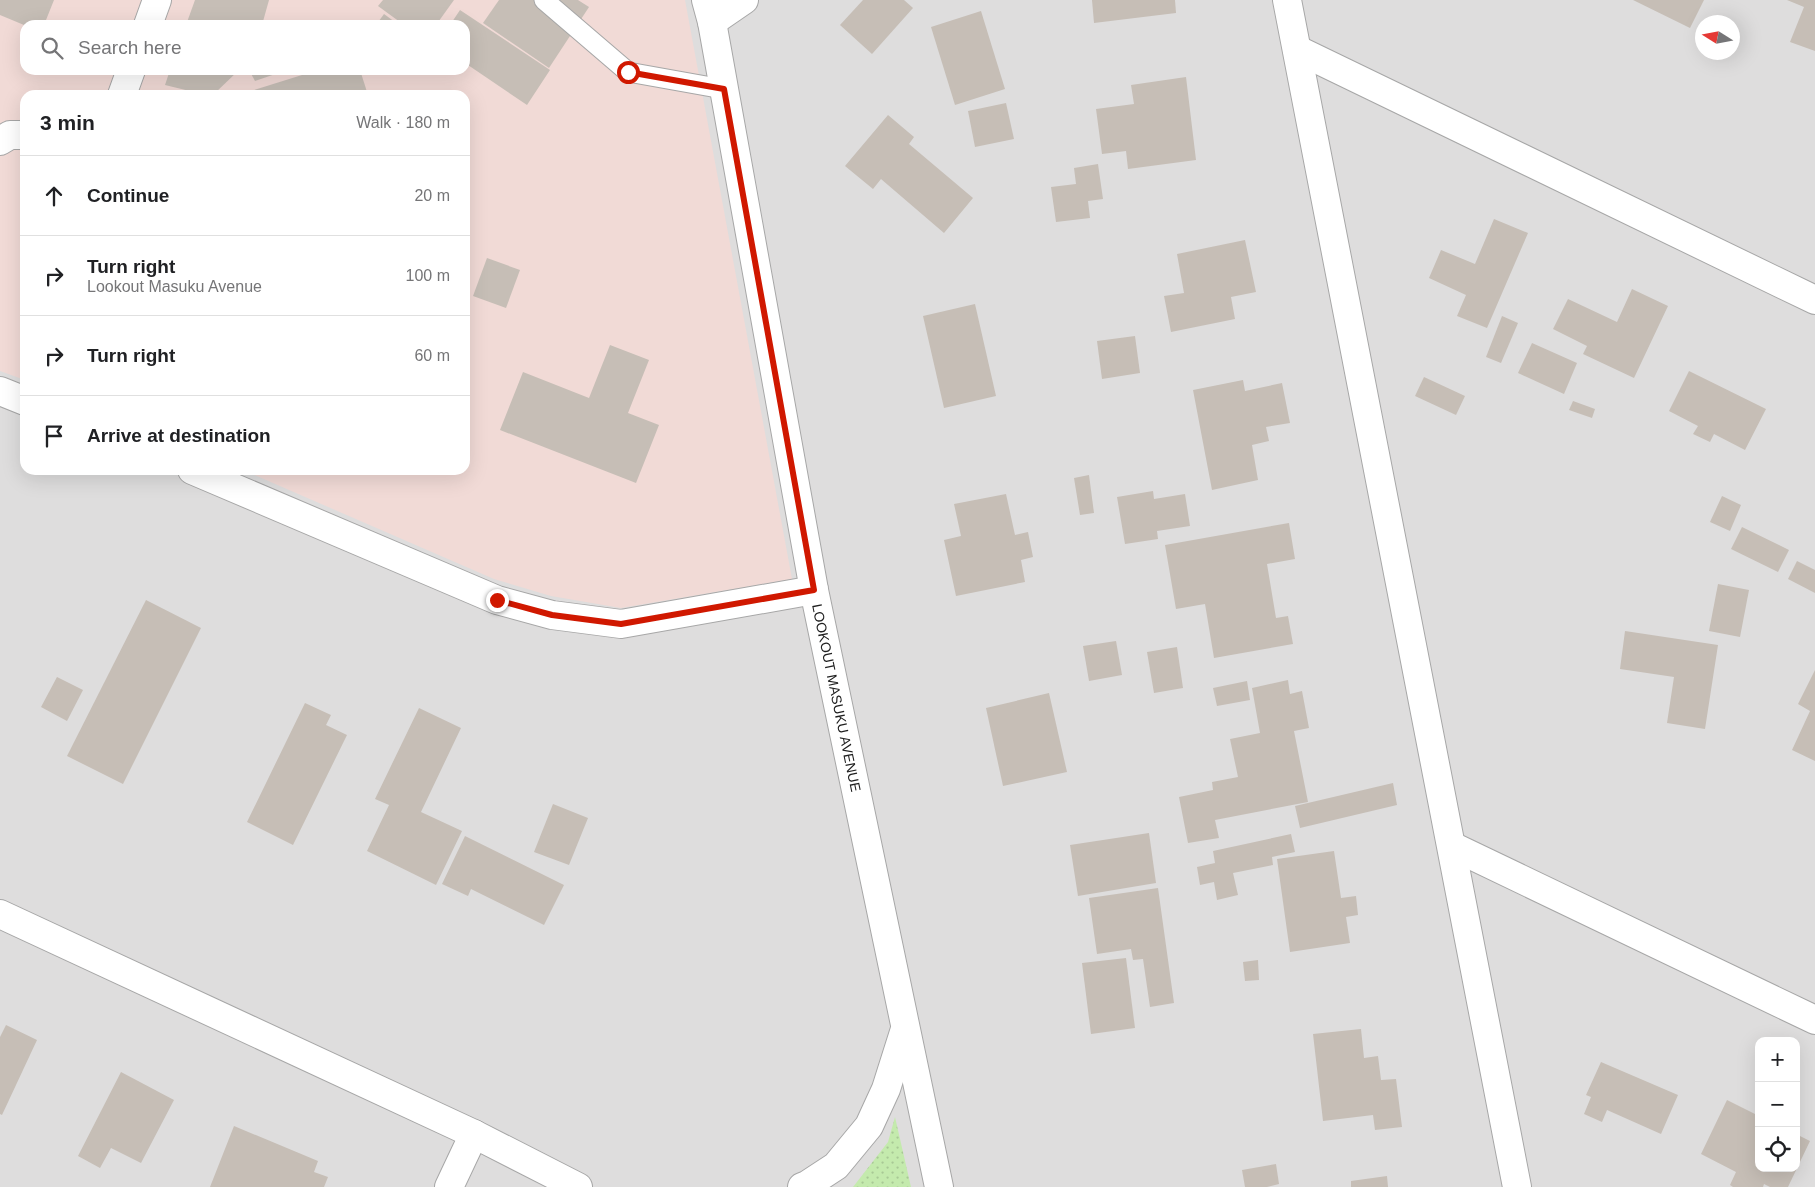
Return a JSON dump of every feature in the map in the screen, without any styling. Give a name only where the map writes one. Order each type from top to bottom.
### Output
[{"type":"street","points":[[150,20],[157,0]]},
{"type":"street","points":[[709,11],[744,0]]},
{"type":"street","points":[[1287,0],[1517,1187]]},
{"type":"street","name":"LOOKOUT MASUKU AVENUE","points":[[709,11],[814,590],[939,1187]]},
{"type":"street","points":[[1298,50],[1815,300]]},
{"type":"street","points":[[124,90],[129,75]]},
{"type":"street","points":[[0,141],[10,135],[20,135]]},
{"type":"street","points":[[0,391],[20,399]]},
{"type":"street","points":[[204,475],[497,600],[552,615],[621,624],[814,590]]},
{"type":"street","points":[[1452,846],[1815,1020]]},
{"type":"street","points":[[0,914],[474,1134],[578,1187]]},
{"type":"street","points":[[802,1187],[836,1166],[869,1126],[886,1089],[906,1027]]},
{"type":"street","points":[[449,1187],[474,1134]]},
{"type":"lane","points":[[544,0],[628,72],[724,89]]},
{"type":"shaded area","points":[[0,0],[1815,0],[1815,1187],[0,1187]]},
{"type":"shaded area","points":[[0,0],[685,0],[792,579],[621,608],[551,596],[494,579],[255,475],[470,475],[470,90],[20,90],[20,378],[0,371]]},
{"type":"green space","points":[[895,1117],[911,1187],[853,1187],[888,1142]]},
{"type":"building","points":[[0,0],[54,0],[46,20],[20,20],[20,23],[0,15]]},
{"type":"building","points":[[195,0],[269,0],[263,20],[188,20]]},
{"type":"building","points":[[383,0],[454,0],[440,20],[397,20],[378,6]]},
{"type":"building","points":[[499,0],[578,0],[589,7],[549,68],[483,23]]},
{"type":"building","points":[[863,0],[904,0],[913,8],[872,54],[840,25]]},
{"type":"building","points":[[1092,0],[1175,0],[1176,13],[1094,23]]},
{"type":"building","points":[[1633,0],[1704,0],[1690,28]]},
{"type":"building","points":[[1787,0],[1815,0],[1815,51],[1790,42],[1804,7]]},
{"type":"building","points":[[460,10],[550,70],[527,105],[470,66],[470,20],[453,20]]},
{"type":"building","points":[[981,11],[1005,89],[955,105],[931,27]]},
{"type":"building","points":[[384,14],[392,20],[380,20]]},
{"type":"building","points":[[168,75],[234,75],[218,90],[186,90],[165,85]]},
{"type":"building","points":[[252,75],[272,75],[255,81]]},
{"type":"building","points":[[302,75],[362,75],[366,90],[254,90]]},
{"type":"building","points":[[1186,77],[1196,160],[1128,169],[1126,151],[1102,154],[1096,109],[1134,104],[1131,85]]},
{"type":"building","points":[[1006,103],[1014,139],[975,147],[968,111]]},
{"type":"building","points":[[888,115],[914,137],[909,144],[973,198],[944,233],[881,179],[873,189],[845,166]]},
{"type":"building","points":[[1098,164],[1103,199],[1088,201],[1090,218],[1056,222],[1051,187],[1076,184],[1074,168]]},
{"type":"building","points":[[1494,219],[1528,233],[1487,328],[1457,316],[1466,295],[1429,278],[1441,250],[1475,264]]},
{"type":"building","points":[[1245,240],[1256,292],[1231,297],[1235,319],[1171,332],[1164,296],[1184,293],[1177,254]]},
{"type":"building","points":[[487,258],[520,270],[506,308],[473,296]]},
{"type":"building","points":[[1632,289],[1668,306],[1634,378],[1583,354],[1587,346],[1553,329],[1568,299],[1617,322]]},
{"type":"building","points":[[975,304],[996,396],[944,408],[923,316]]},
{"type":"building","points":[[1502,316],[1518,323],[1501,363],[1486,357]]},
{"type":"building","points":[[1135,336],[1140,373],[1102,379],[1097,341]]},
{"type":"building","points":[[1532,343],[1577,363],[1564,394],[1518,373]]},
{"type":"building","points":[[610,345],[649,360],[628,413],[659,425],[636,483],[500,430],[523,372],[589,398]]},
{"type":"building","points":[[1689,371],[1766,409],[1745,450],[1714,434],[1710,442],[1693,434],[1698,426],[1669,411]]},
{"type":"building","points":[[1424,377],[1465,396],[1456,415],[1415,396]]},
{"type":"building","points":[[1243,380],[1245,391],[1282,383],[1290,423],[1266,427],[1269,441],[1252,445],[1258,480],[1212,490],[1193,390]]},
{"type":"building","points":[[1573,401],[1595,409],[1592,418],[1569,410]]},
{"type":"building","points":[[1089,475],[1094,513],[1080,515],[1074,478]]},
{"type":"building","points":[[1153,491],[1154,499],[1185,494],[1190,526],[1157,531],[1158,539],[1125,544],[1117,497]]},
{"type":"building","points":[[1006,494],[1015,535],[1028,532],[1033,557],[1021,560],[1025,582],[956,596],[944,540],[961,536],[954,504]]},
{"type":"building","points":[[1722,496],[1741,505],[1730,531],[1710,522]]},
{"type":"building","points":[[1289,523],[1295,559],[1267,564],[1276,618],[1288,616],[1293,644],[1214,658],[1205,604],[1176,609],[1165,545]]},
{"type":"building","points":[[1742,527],[1789,550],[1778,572],[1731,549]]},
{"type":"building","points":[[1797,561],[1815,570],[1815,593],[1788,579]]},
{"type":"building","points":[[1718,584],[1749,590],[1740,637],[1709,631]]},
{"type":"building","points":[[146,600],[201,628],[123,784],[67,756]]},
{"type":"building","points":[[1625,631],[1718,645],[1705,729],[1667,723],[1674,677],[1620,669]]},
{"type":"building","points":[[1116,641],[1122,675],[1089,681],[1083,646]]},
{"type":"building","points":[[1177,647],[1183,688],[1154,693],[1147,652]]},
{"type":"building","points":[[1815,670],[1815,761],[1792,750],[1810,711],[1798,704]]},
{"type":"building","points":[[57,677],[83,690],[67,721],[41,707]]},
{"type":"building","points":[[1288,680],[1290,694],[1302,691],[1309,728],[1294,731],[1308,802],[1215,820],[1219,838],[1188,843],[1179,797],[1213,790],[1212,782],[1238,777],[1230,739],[1260,733],[1252,688]]},
{"type":"building","points":[[1247,681],[1250,700],[1217,706],[1213,688]]},
{"type":"building","points":[[1049,693],[1067,772],[1003,786],[986,708]]},
{"type":"building","points":[[305,703],[331,715],[326,725],[347,735],[293,845],[247,822]]},
{"type":"building","points":[[419,708],[461,728],[421,812],[462,831],[436,885],[367,851],[389,805],[375,799]]},
{"type":"building","points":[[1393,783],[1397,805],[1300,828],[1295,806]]},
{"type":"building","points":[[553,804],[588,818],[569,865],[534,852]]},
{"type":"building","points":[[1149,833],[1156,883],[1078,896],[1070,845]]},
{"type":"building","points":[[1291,834],[1295,852],[1272,857],[1273,865],[1233,873],[1238,895],[1217,900],[1214,882],[1200,885],[1197,867],[1215,863],[1213,851]]},
{"type":"building","points":[[465,836],[564,885],[544,925],[471,889],[468,896],[442,884]]},
{"type":"building","points":[[1334,851],[1341,898],[1356,896],[1358,915],[1346,917],[1350,943],[1290,952],[1277,859]]},
{"type":"building","points":[[1158,888],[1174,1003],[1150,1007],[1143,959],[1133,960],[1131,949],[1097,954],[1089,898]]},
{"type":"building","points":[[1126,958],[1135,1028],[1091,1034],[1082,963]]},
{"type":"building","points":[[1258,960],[1259,980],[1245,981],[1243,962]]},
{"type":"building","points":[[6,1025],[37,1040],[2,1115],[0,1114],[0,1037]]},
{"type":"building","points":[[1361,1029],[1364,1058],[1378,1056],[1381,1080],[1396,1079],[1402,1127],[1375,1130],[1373,1115],[1323,1121],[1313,1034]]},
{"type":"building","points":[[1601,1062],[1678,1095],[1661,1134],[1607,1110],[1602,1122],[1584,1114],[1591,1097],[1586,1095]]},
{"type":"building","points":[[121,1072],[174,1100],[141,1163],[111,1148],[100,1168],[78,1156]]},
{"type":"building","points":[[1727,1100],[1755,1114],[1755,1172],[1795,1172],[1788,1187],[1770,1187],[1764,1184],[1763,1187],[1733,1187],[1730,1185],[1736,1172],[1701,1154]]},
{"type":"building","points":[[234,1126],[318,1161],[314,1172],[328,1177],[324,1187],[210,1187]]},
{"type":"building","points":[[1800,1136],[1810,1141],[1800,1162]]},
{"type":"building","points":[[1276,1164],[1279,1184],[1267,1187],[1245,1187],[1242,1170]]},
{"type":"building","points":[[1387,1176],[1388,1187],[1351,1187],[1351,1181]]},
{"type":"route","points":[[497,600],[552,615],[621,624],[814,590],[724,89],[628,72]]}]
